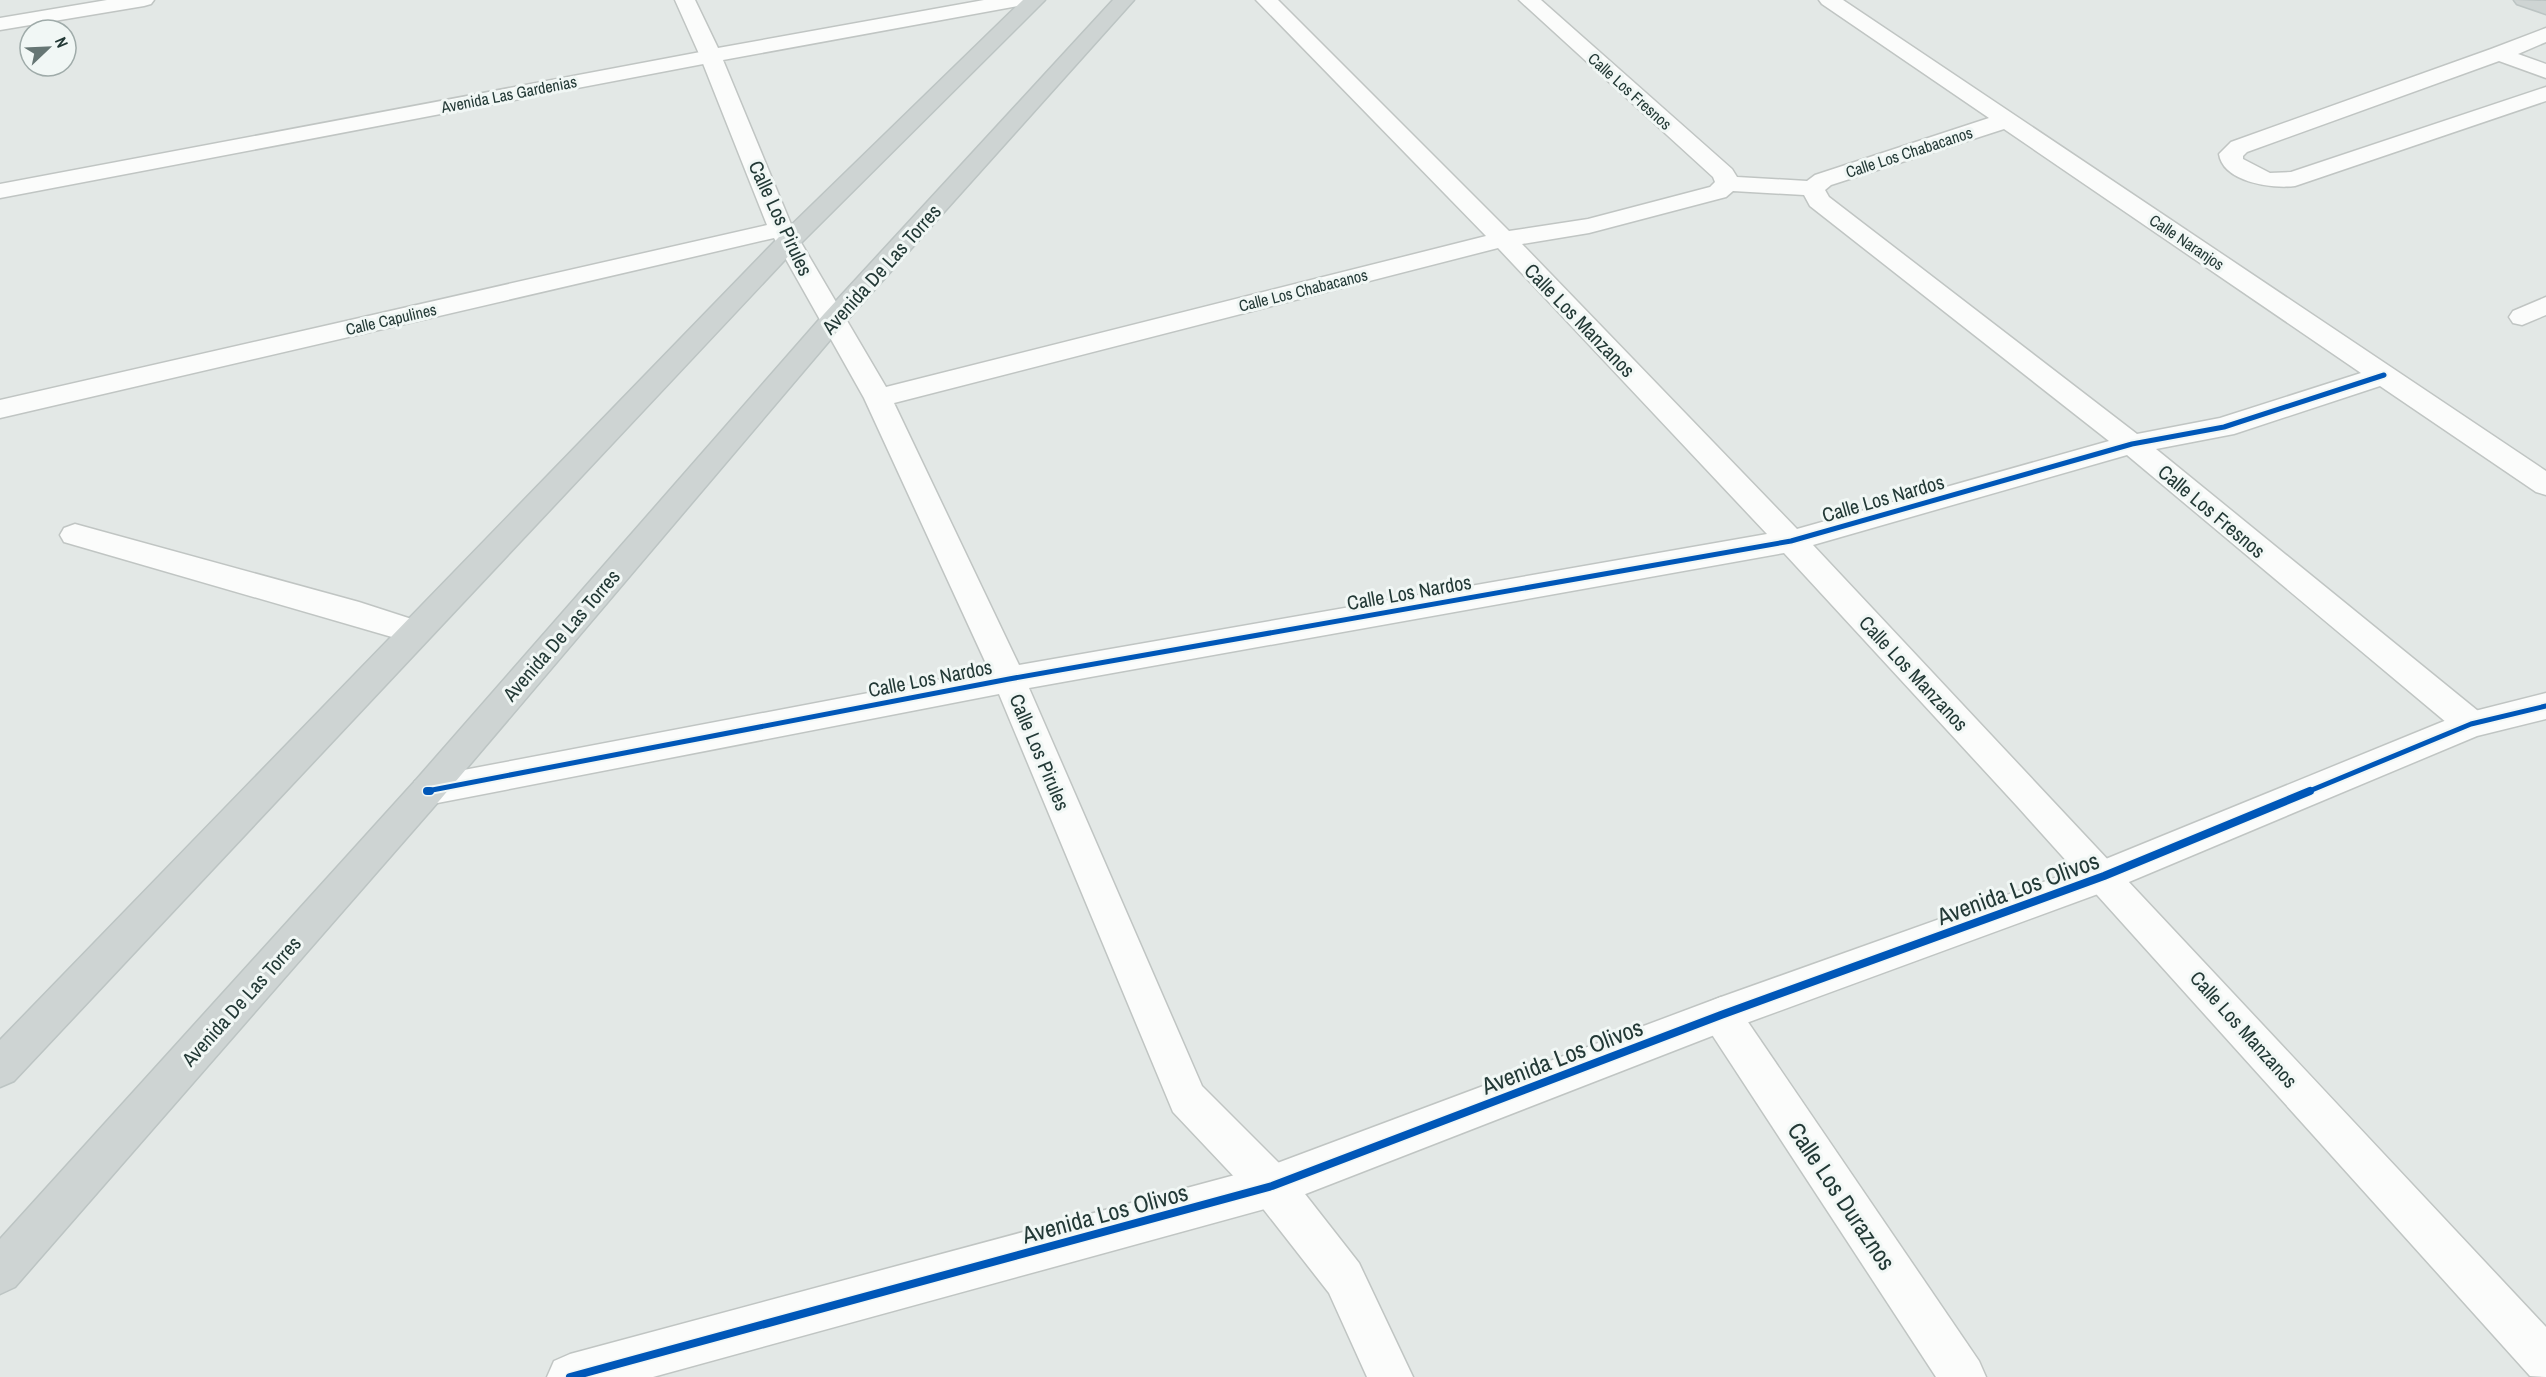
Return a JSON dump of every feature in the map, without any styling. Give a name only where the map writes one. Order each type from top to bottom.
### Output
[{"type":"main road","points":[[0,1068],[416,632],[785,236],[1035,0]]},
{"type":"main road","name":"Avenida De Las Torres","points":[[0,1272],[427,791],[833,320],[1124,0]]},
{"type":"main road","points":[[2524,0],[2546,8]]},
{"type":"street","points":[[0,24],[144,0]]},
{"type":"street","name":"Calle Los Pirules","points":[[686,0],[785,236],[878,398],[1009,680],[1187,1099],[1272,1186],[1344,1278],[1390,1377]]},
{"type":"street","name":"Avenida Las Gardenias","points":[[0,191],[1018,0]]},
{"type":"street","name":"Calle Los Manzanos","points":[[1266,0],[1503,239],[1791,541],[2539,1341]]},
{"type":"street","name":"Calle Los Fresnos","points":[[1528,0],[1724,174],[1727,184]]},
{"type":"street","name":"Calle Naranjos","points":[[1829,0],[2546,485]]},
{"type":"street","points":[[2546,34],[2499,54],[2239,147],[2230,154],[2232,162],[2265,180],[2278,182],[2295,179],[2546,94]]},
{"type":"street","points":[[2499,54],[2546,71]]},
{"type":"street","points":[[2373,98],[2442,129]]},
{"type":"street","name":"Calle Los Chabacanos","points":[[1812,188],[1823,180],[2007,120]]},
{"type":"street","points":[[1727,184],[1812,188]]},
{"type":"street","name":"Calle Los Chabacanos","points":[[878,398],[1503,239],[1589,226],[1718,192],[1727,184]]},
{"type":"street","name":"Calle Los Fresnos","points":[[1812,188],[1819,201],[2132,444],[2471,724]]},
{"type":"street","name":"Calle Capulines","points":[[0,409],[785,236]]},
{"type":"street","points":[[2522,317],[2546,305]]},
{"type":"street","name":"Calle Los Nardos","points":[[427,791],[1009,680],[1791,541],[2132,444],[2223,427],[2384,375]]},
{"type":"street","points":[[75,535],[416,632]]},
{"type":"street","name":"Avenida Los Olivos","points":[[570,1377],[1272,1186],[1721,1015],[2104,876],[2471,724],[2546,706]]},
{"type":"street","name":"Calle Los Duraznos","points":[[1721,1015],[1963,1377]]},
{"type":"cycle path","points":[[427,791],[1009,679],[1791,541],[2132,444],[2224,427],[2384,375]]},
{"type":"cycle path","points":[[570,1377],[1272,1186],[1721,1015],[2104,876],[2471,724],[2546,706]]}]
